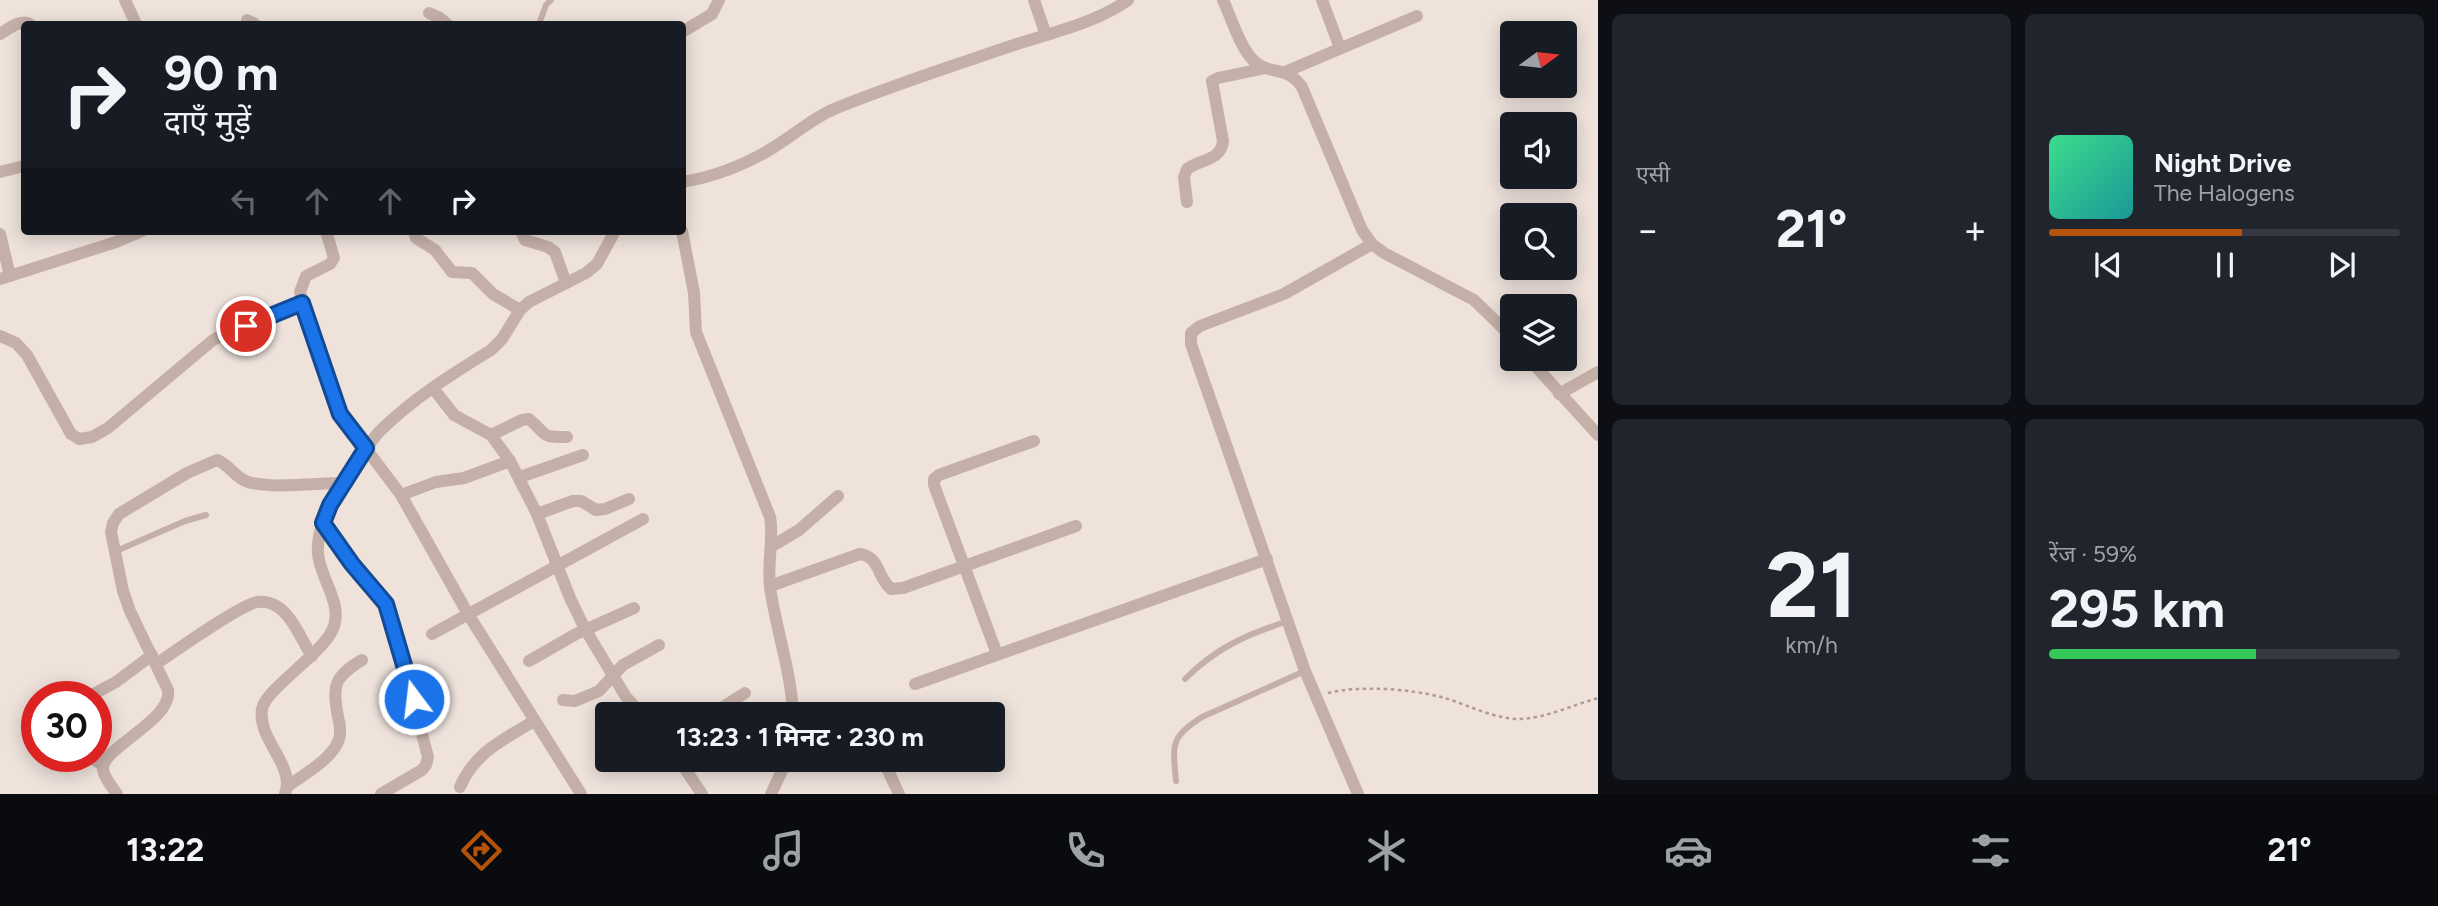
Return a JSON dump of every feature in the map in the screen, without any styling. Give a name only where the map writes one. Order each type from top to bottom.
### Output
[{"type":"street","points":[[125,0],[135,21]]},
{"type":"street","points":[[686,30],[712,14],[719,0]]},
{"type":"street","points":[[1034,0],[1046,35]]},
{"type":"street","points":[[686,181],[729,170],[772,148],[808,123],[833,110],[1096,17],[1128,0]]},
{"type":"street","points":[[1223,0],[1247,53],[1255,62],[1296,77],[1362,230],[1372,244],[1384,253],[1474,300],[1500,325]]},
{"type":"street","points":[[1322,0],[1340,48]]},
{"type":"street","points":[[429,13],[442,21]]},
{"type":"street","points":[[1285,72],[1417,16]]},
{"type":"street","points":[[0,34],[21,23]]},
{"type":"street","points":[[1187,202],[1184,177],[1188,169],[1222,150],[1223,141],[1212,82],[1218,78],[1266,68]]},
{"type":"street","points":[[0,172],[21,167]]},
{"type":"street","points":[[0,234],[5,277],[130,235]]},
{"type":"street","points":[[327,235],[334,258],[330,264],[306,276],[300,292],[336,406],[401,495],[468,614],[581,794]]},
{"type":"street","points":[[415,235],[435,250],[452,272],[472,273],[493,294],[520,310]]},
{"type":"street","points":[[523,235],[525,240],[555,252],[566,283]]},
{"type":"street","points":[[286,790],[286,776],[263,727],[262,705],[268,696],[312,656],[331,633],[336,621],[334,604],[318,556],[318,541],[330,505],[366,448],[407,407],[491,350],[529,302],[597,264],[613,235]]},
{"type":"street","points":[[683,235],[694,293],[696,331],[770,517],[770,586],[788,666],[792,702]]},
{"type":"street","points":[[1358,794],[1305,671],[1191,344],[1191,333],[1200,326],[1284,294],[1372,244]]},
{"type":"street","points":[[0,336],[16,343],[27,355],[71,434],[79,439],[92,437],[108,428],[213,340],[302,303]]},
{"type":"street","points":[[1539,371],[1598,435]]},
{"type":"street","points":[[1559,394],[1598,372]]},
{"type":"street","points":[[433,388],[454,415],[491,435],[510,461],[537,514],[557,568],[585,629],[631,702]]},
{"type":"street","points":[[491,435],[529,419],[542,435],[567,437]]},
{"type":"street","points":[[997,654],[963,567],[934,479],[1034,441]]},
{"type":"street","points":[[520,477],[583,455]]},
{"type":"street","points":[[112,754],[143,728],[169,698],[168,690],[130,611],[111,531],[119,514],[206,463],[217,460],[225,463],[236,475],[247,481],[261,484],[343,483]]},
{"type":"street","points":[[401,495],[436,482],[464,478],[510,461]]},
{"type":"street","points":[[772,546],[799,530],[838,496]]},
{"type":"street","points":[[537,514],[572,502],[581,501],[596,510],[629,499]]},
{"type":"street","points":[[432,634],[643,519]]},
{"type":"street","points":[[323,523],[352,564],[386,604],[428,757],[422,770],[381,794]]},
{"type":"street","points":[[770,586],[860,554],[869,555],[891,589],[903,588],[1076,526]]},
{"type":"street","points":[[915,684],[1267,559]]},
{"type":"street","points":[[112,684],[257,602],[268,602],[279,608],[312,656]]},
{"type":"street","points":[[529,661],[585,629],[634,608]]},
{"type":"street","points":[[563,700],[575,701],[599,691],[623,665],[659,645]]},
{"type":"street","points":[[286,790],[321,761],[339,740],[340,725],[334,691],[336,683],[340,675],[362,660]]},
{"type":"street","points":[[731,702],[745,693]]},
{"type":"street","points":[[460,787],[467,770],[485,752],[534,721]]},
{"type":"street","points":[[103,772],[117,794]]},
{"type":"street","points":[[687,772],[702,794]]},
{"type":"street","points":[[771,794],[782,772]]},
{"type":"street","points":[[889,772],[899,794]]},
{"type":"street","points":[[778,779],[783,794]]},
{"type":"lane","points":[[540,21],[551,0]]},
{"type":"lane","points":[[114,552],[185,521],[206,515]]},
{"type":"lane","points":[[1185,678],[1205,659],[1227,645],[1248,634],[1288,621]]},
{"type":"lane","points":[[1176,781],[1174,747],[1179,734],[1189,725],[1305,671]]},
{"type":"path","points":[[1315,696],[1337,690],[1356,689],[1411,692],[1441,697],[1498,716],[1518,719],[1598,698]]},
{"type":"route","points":[[246,326],[302,303],[340,414],[366,448],[330,505],[323,523],[352,564],[386,604],[414,699]]}]
